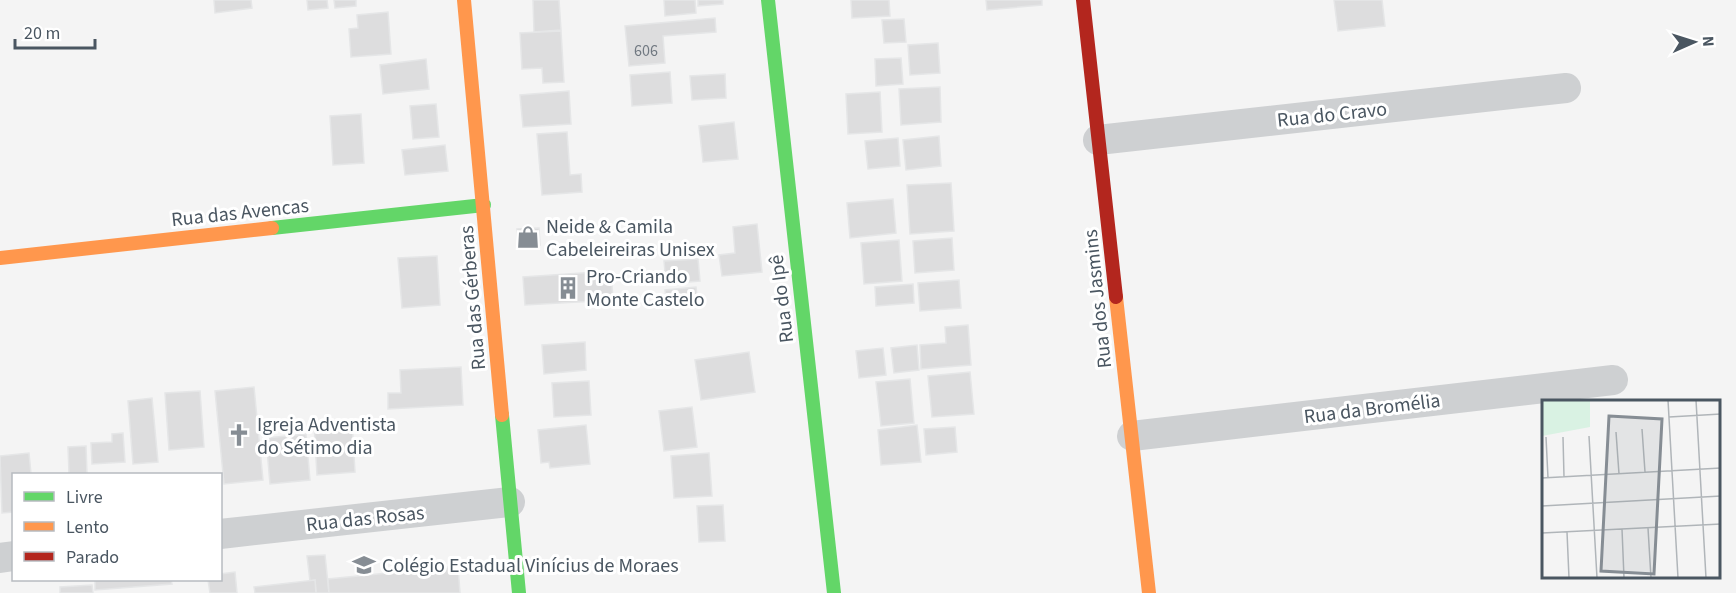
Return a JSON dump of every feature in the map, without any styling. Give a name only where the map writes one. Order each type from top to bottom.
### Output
[{"type":"street","name":"Rua das Gérberas","points":[[464,0],[519,593]]},
{"type":"street","name":"Rua do Ipê","points":[[768,0],[834,593]]},
{"type":"street","name":"Rua dos Jasmins","points":[[1083,0],[1149,593]]},
{"type":"street","name":"Rua do Cravo","points":[[1098,140],[1566,88]]},
{"type":"street","name":"Rua das Avencas","points":[[0,258],[484,205]]},
{"type":"street","name":"Rua da Bromélia","points":[[1132,436],[1613,380]]},
{"type":"street","name":"Rua das Rosas","points":[[222,534],[510,502]]},
{"type":"building","points":[[214,0],[251,0],[252,8],[215,13]]},
{"type":"building","points":[[307,0],[327,0],[328,8],[308,10]]},
{"type":"building","points":[[334,0],[356,0],[356,6],[335,8]]},
{"type":"building","points":[[533,0],[559,0],[561,30],[534,32]]},
{"type":"building","points":[[664,0],[695,0],[696,13],[665,16]]},
{"type":"building","points":[[698,0],[723,0],[723,4],[698,6]]},
{"type":"building","points":[[851,0],[889,0],[890,16],[852,18]]},
{"type":"building","points":[[986,0],[1042,0],[1042,5],[987,10]]},
{"type":"building","points":[[1334,0],[1382,0],[1385,26],[1338,31]]},
{"type":"building","points":[[388,12],[391,54],[351,57],[349,29],[358,28],[357,15]]},
{"type":"building","points":[[715,18],[716,32],[663,36],[665,63],[629,66],[625,26]]},
{"type":"building","points":[[904,19],[906,42],[884,43],[882,20]]},
{"type":"building","points":[[561,31],[564,82],[543,83],[542,68],[522,69],[520,33]]},
{"type":"building","points":[[938,43],[940,73],[910,75],[908,45]]},
{"type":"building","points":[[901,58],[903,84],[876,86],[875,59]]},
{"type":"building","points":[[426,59],[429,89],[383,94],[380,65]]},
{"type":"building","points":[[670,72],[672,103],[632,106],[630,75]]},
{"type":"building","points":[[725,74],[726,98],[692,100],[690,76]]},
{"type":"building","points":[[940,87],[941,122],[901,125],[899,89]]},
{"type":"building","points":[[569,91],[571,124],[523,127],[520,95]]},
{"type":"building","points":[[880,92],[882,132],[848,134],[846,94]]},
{"type":"building","points":[[436,104],[439,137],[413,139],[410,106]]},
{"type":"building","points":[[361,114],[364,163],[333,165],[330,116]]},
{"type":"building","points":[[734,122],[738,159],[703,162],[699,126]]},
{"type":"building","points":[[567,132],[570,175],[581,174],[582,192],[542,195],[537,134]]},
{"type":"building","points":[[939,136],[941,166],[906,170],[903,140]]},
{"type":"building","points":[[898,138],[900,166],[868,169],[865,141]]},
{"type":"building","points":[[445,145],[448,171],[405,175],[402,150]]},
{"type":"building","points":[[951,183],[954,231],[910,234],[907,185]]},
{"type":"building","points":[[893,199],[896,233],[850,238],[847,203]]},
{"type":"building","points":[[757,224],[762,272],[722,276],[719,255],[735,253],[733,227]]},
{"type":"building","name":"Neide & Camila Cabeleireiras Unisex","points":[[539,228],[540,245],[518,247],[517,229]]},
{"type":"building","points":[[952,238],[954,270],[915,273],[913,241]]},
{"type":"building","points":[[899,240],[902,281],[864,284],[861,243]]},
{"type":"building","points":[[437,256],[440,305],[402,308],[398,258]]},
{"type":"building","points":[[698,259],[700,281],[666,284],[664,261]]},
{"type":"building","name":"Pro-Criando Monte Castelo","points":[[611,271],[613,300],[525,305],[523,277]]},
{"type":"building","points":[[959,280],[961,308],[920,311],[918,283]]},
{"type":"building","points":[[913,284],[914,303],[876,306],[875,287]]},
{"type":"building","points":[[696,287],[698,304],[667,306],[665,290]]},
{"type":"building","points":[[968,325],[971,365],[921,369],[920,345],[946,343],[945,327]]},
{"type":"building","points":[[585,342],[586,370],[544,374],[542,345]]},
{"type":"building","points":[[917,345],[919,370],[894,373],[891,348]]},
{"type":"building","points":[[883,348],[886,375],[859,378],[856,351]]},
{"type":"building","points":[[749,352],[755,392],[701,400],[695,360]]},
{"type":"building","points":[[461,367],[463,405],[388,409],[388,393],[401,393],[400,370]]},
{"type":"building","points":[[970,372],[974,414],[932,417],[928,376]]},
{"type":"building","points":[[910,379],[914,423],[881,426],[876,382]]},
{"type":"building","points":[[589,381],[591,415],[554,417],[552,383]]},
{"type":"building","name":"Igreja Adventista do Sétimo dia","points":[[254,387],[263,480],[224,484],[215,391]]},
{"type":"building","points":[[200,391],[204,447],[169,450],[165,393]]},
{"type":"building","points":[[152,398],[158,462],[133,464],[128,401]]},
{"type":"building","points":[[692,407],[697,447],[664,451],[659,411]]},
{"type":"building","points":[[352,422],[355,472],[317,475],[314,424]]},
{"type":"building","points":[[586,425],[590,464],[550,468],[549,462],[541,463],[538,430]]},
{"type":"building","points":[[917,425],[921,462],[881,465],[878,430]]},
{"type":"building","points":[[955,427],[957,452],[926,455],[924,429]]},
{"type":"building","points":[[123,433],[125,462],[92,464],[91,443],[112,442],[112,434]]},
{"type":"building","points":[[306,434],[310,480],[270,484],[266,438]]},
{"type":"building","points":[[86,446],[87,473],[69,473],[68,447]]},
{"type":"building","points":[[29,453],[31,473],[12,473],[12,512],[2,513],[0,456]]},
{"type":"building","points":[[709,453],[712,496],[674,498],[671,456]]},
{"type":"building","points":[[723,505],[725,541],[699,542],[697,506]]},
{"type":"building","points":[[325,555],[329,593],[316,593],[315,580],[310,581],[307,556]]},
{"type":"building","points":[[458,566],[460,593],[329,593],[328,579]]},
{"type":"building","points":[[235,572],[237,593],[210,593],[208,581],[222,581],[222,574]]},
{"type":"building","points":[[315,580],[316,593],[255,593],[254,587]]},
{"type":"building","points":[[95,581],[171,581],[172,584],[95,590]]},
{"type":"building","points":[[92,585],[93,593],[60,593],[60,587]]},
{"type":"traffic: fast","points":[[768,0],[834,593]]},
{"type":"traffic: fast","points":[[272,228],[484,205]]},
{"type":"traffic: fast","points":[[502,415],[519,593]]},
{"type":"traffic: slow","points":[[464,0],[502,415]]},
{"type":"traffic: slow","points":[[0,258],[272,228]]},
{"type":"traffic: slow","points":[[1116,297],[1149,593]]},
{"type":"traffic: jam","points":[[1083,0],[1116,297]]},
{"type":"place","name":"Neide & Camila Cabeleireiras Unisex","points":[[528,237]]},
{"type":"place","name":"Pro-Criando Monte Castelo","points":[[568,288]]},
{"type":"place","name":"Igreja Adventista do Sétimo dia","points":[[239,435]]},
{"type":"place","name":"Colégio Estadual Vinícius de Moraes","points":[[364,565]]}]
